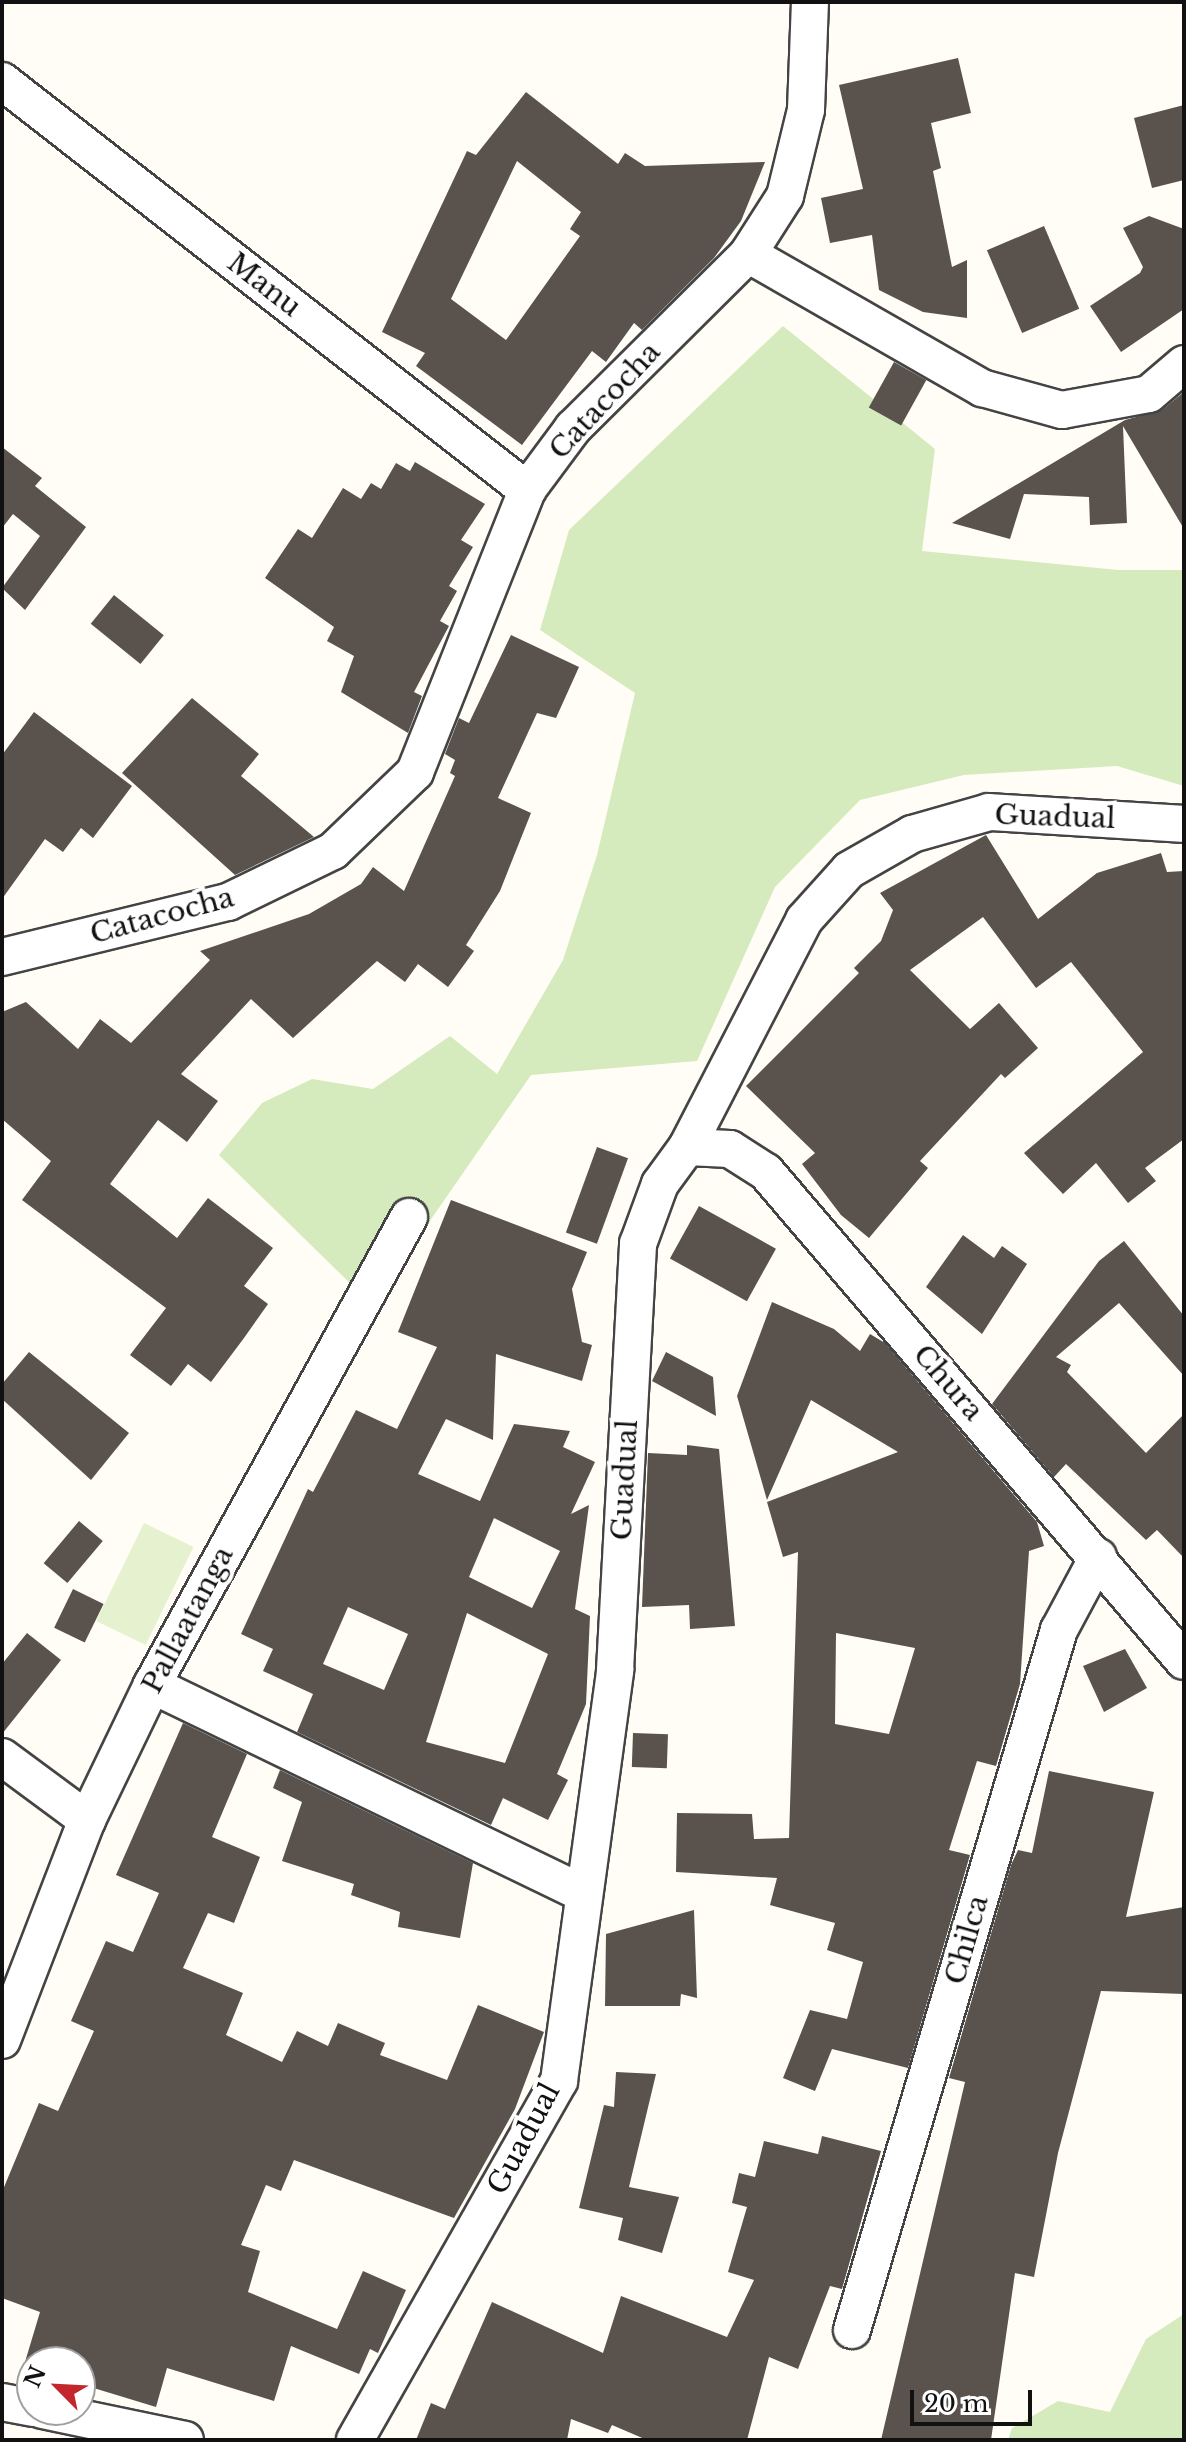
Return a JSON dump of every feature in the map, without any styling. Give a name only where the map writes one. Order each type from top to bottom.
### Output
[{"type":"street","name":"Catacocha","points":[[10,947],[228,902],[333,851],[415,772],[527,490],[573,428],[748,254],[785,196],[806,110],[810,2]]},
{"type":"street","name":"Manu","points":[[2,81],[527,490]]},
{"type":"street","points":[[748,254],[982,388],[1062,410],[1149,394],[1184,364]]},
{"type":"street","name":"Guadual","points":[[355,2440],[559,2081],[581,1892],[615,1670],[638,1244],[660,1184],[687,1147],[804,920],[849,870],[912,834],[989,812],[1184,824]]},
{"type":"street","name":"Chura","points":[[687,1147],[730,1149],[766,1172],[1184,1661]]},
{"type":"street","name":"Pallaatanga","points":[[2,2040],[87,1820],[152,1685],[409,1217]]},
{"type":"street","name":"Chilca","points":[[852,2330],[1059,1630],[1098,1557]]},
{"type":"street","points":[[152,1685],[581,1892]]},
{"type":"street","points":[[2,1757],[87,1820]]},
{"type":"street","points":[[96,2421],[185,2440]]},
{"type":"green space","points":[[783,326],[935,449],[922,551],[1118,570],[1184,570],[1184,786],[1117,766],[964,775],[860,800],[775,887],[697,1061],[531,1075],[427,1225],[360,1293],[219,1155],[262,1103],[312,1079],[373,1089],[450,1036],[497,1074],[563,960],[597,855],[635,693],[540,630],[569,530]]},
{"type":"green space","points":[[144,1523],[193,1547],[146,1645],[96,1621]]},
{"type":"green space","points":[[1184,2314],[1184,2440],[1008,2440],[1012,2428],[1058,2401],[1110,2412],[1146,2339]]},
{"type":"building","points":[[958,58],[971,113],[931,123],[941,168],[933,171],[952,267],[967,260],[967,318],[923,312],[879,290],[872,235],[830,243],[821,198],[863,189],[839,85]]},
{"type":"building","points":[[526,92],[618,164],[625,153],[645,166],[765,162],[741,221],[714,258],[642,330],[634,323],[606,362],[592,351],[522,445],[416,366],[425,353],[382,332],[467,151],[476,155]],"holes":[[[517,161],[581,212],[570,229],[580,236],[506,340],[451,299]]]},
{"type":"building","points":[[1184,105],[1184,180],[1152,188],[1134,118]]},
{"type":"building","points":[[1149,216],[1184,229],[1184,309],[1121,352],[1090,306],[1140,273],[1143,267],[1123,228]]},
{"type":"building","points":[[1044,226],[1079,309],[1022,333],[987,250]]},
{"type":"building","points":[[894,362],[926,380],[901,425],[869,407]]},
{"type":"building","points":[[1184,392],[1184,529],[1123,426],[1127,523],[1090,525],[1089,497],[1024,494],[1010,539],[952,523],[1125,420],[1162,410]]},
{"type":"building","points":[[2,447],[42,478],[35,486],[86,527],[25,610],[2,588],[40,536],[13,514],[2,528]]},
{"type":"building","points":[[415,462],[485,504],[461,540],[473,547],[449,586],[457,591],[440,621],[449,626],[414,692],[422,696],[408,733],[341,692],[354,656],[327,641],[334,627],[265,578],[298,529],[312,538],[343,488],[361,499],[371,483],[381,489],[396,463],[410,471]]},
{"type":"building","points":[[114,595],[164,635],[140,664],[91,624]]},
{"type":"building","points":[[511,635],[579,667],[556,718],[537,713],[498,798],[531,813],[500,891],[466,945],[474,951],[448,987],[418,964],[405,982],[377,961],[293,1038],[251,999],[181,1074],[218,1101],[187,1142],[158,1120],[110,1184],[177,1238],[208,1198],[273,1248],[244,1286],[268,1304],[244,1338],[211,1382],[188,1364],[171,1386],[130,1355],[166,1308],[22,1200],[51,1161],[2,1119],[2,1012],[26,1002],[78,1049],[100,1019],[131,1043],[210,960],[200,951],[309,914],[361,884],[373,867],[404,891],[455,776],[450,773],[455,760],[445,754],[459,718],[469,723]]},
{"type":"building","points":[[192,698],[259,754],[241,776],[314,837],[235,875],[122,773]]},
{"type":"building","points":[[34,712],[132,786],[93,838],[81,828],[63,852],[45,839],[2,899],[2,755]]},
{"type":"building","points":[[986,835],[1038,919],[1097,873],[1161,853],[1167,872],[1184,871],[1184,1139],[1145,1168],[1156,1181],[1128,1203],[1096,1163],[1063,1194],[1024,1153],[1143,1052],[1071,962],[1036,988],[983,917],[910,970],[970,1029],[999,1003],[1038,1048],[1005,1078],[1001,1074],[920,1161],[928,1168],[869,1238],[841,1215],[802,1164],[815,1153],[746,1086],[859,973],[854,968],[881,941],[893,910],[880,893]]},
{"type":"building","points":[[597,1147],[628,1158],[597,1244],[566,1233]]},
{"type":"building","points":[[451,1200],[587,1252],[572,1289],[582,1342],[592,1345],[582,1381],[496,1354],[493,1440],[446,1419],[418,1474],[480,1501],[514,1424],[570,1431],[563,1447],[595,1462],[571,1514],[589,1505],[575,1609],[590,1616],[586,1704],[557,1774],[568,1780],[548,1820],[503,1798],[491,1825],[297,1732],[313,1694],[263,1671],[273,1649],[241,1634],[308,1489],[313,1492],[356,1410],[397,1429],[437,1347],[398,1332]],"holes":[[[494,1518],[560,1551],[532,1608],[469,1577]],[[348,1607],[408,1634],[384,1690],[323,1664]],[[467,1613],[548,1654],[505,1763],[426,1742]]]},
{"type":"building","points":[[699,1206],[776,1249],[747,1301],[670,1258]]},
{"type":"building","points":[[963,1235],[994,1258],[1002,1246],[1027,1264],[982,1334],[926,1287]]},
{"type":"building","points":[[1124,1241],[1184,1316],[1184,1376],[1119,1303],[1056,1357],[1071,1365],[1067,1372],[1146,1453],[1184,1414],[1184,1558],[1157,1530],[1146,1540],[1066,1464],[1054,1477],[992,1404],[1099,1261]]},
{"type":"building","points":[[772,1302],[834,1329],[860,1351],[870,1334],[885,1343],[1037,1522],[1044,1546],[1029,1551],[1020,1684],[996,1766],[977,1761],[949,1850],[970,1855],[908,2068],[832,2049],[815,2091],[783,2078],[810,2010],[847,2019],[863,1962],[827,1950],[835,1923],[770,1905],[777,1878],[676,1872],[677,1813],[752,1814],[754,1839],[789,1838],[798,1552],[783,1557],[767,1502],[898,1452],[811,1400],[767,1500],[737,1396]],"holes":[[[836,1633],[915,1648],[889,1734],[835,1724]]]},
{"type":"building","points":[[29,1352],[129,1433],[91,1480],[2,1399],[2,1384]]},
{"type":"building","points":[[666,1352],[713,1377],[716,1416],[652,1381]]},
{"type":"building","points":[[687,1445],[719,1449],[735,1626],[690,1629],[689,1605],[642,1607],[648,1453],[687,1455]]},
{"type":"building","points":[[79,1521],[103,1541],[67,1583],[44,1563]]},
{"type":"building","points":[[73,1589],[104,1604],[85,1643],[54,1628]]},
{"type":"building","points":[[27,1633],[61,1660],[2,1734],[2,1664]]},
{"type":"building","points":[[1125,1649],[1147,1688],[1104,1712],[1083,1666]]},
{"type":"building","points":[[183,1723],[247,1754],[212,1837],[260,1857],[234,1923],[208,1913],[183,1968],[243,1993],[226,2035],[282,2062],[297,2031],[328,2046],[338,2023],[385,2043],[380,2055],[447,2080],[478,2005],[544,2032],[515,2109],[454,2218],[294,2160],[281,2191],[266,2185],[241,2245],[260,2251],[248,2292],[337,2329],[363,2271],[406,2290],[378,2353],[370,2349],[359,2374],[291,2346],[274,2401],[167,2368],[156,2407],[96,2389],[96,2346],[30,2346],[40,2312],[2,2298],[2,2192],[39,2103],[58,2111],[94,2031],[71,2021],[106,1941],[133,1952],[159,1893],[116,1875]]},
{"type":"building","points":[[633,1733],[668,1734],[667,1768],[632,1767]]},
{"type":"building","points":[[280,1770],[473,1863],[460,1938],[398,1927],[400,1912],[351,1895],[354,1884],[282,1861],[302,1802],[273,1788]]},
{"type":"building","points":[[1049,1771],[1154,1792],[1126,1917],[1184,1907],[1184,1994],[1101,1991],[1058,2153],[1034,2277],[1015,2273],[991,2440],[881,2440],[965,2082],[949,2078],[1011,1865],[1018,1850],[1032,1853]]},
{"type":"building","points":[[694,1910],[697,1998],[681,1994],[680,2006],[605,2006],[606,1934]]},
{"type":"building","points":[[616,2072],[656,2074],[629,2187],[679,2197],[662,2253],[618,2240],[623,2218],[579,2208],[604,2105],[614,2107]]},
{"type":"building","points":[[822,2136],[881,2151],[842,2289],[830,2286],[798,2369],[769,2357],[747,2440],[647,2440],[612,2425],[608,2433],[571,2419],[567,2440],[416,2440],[431,2403],[445,2409],[492,2302],[603,2353],[621,2296],[727,2337],[754,2280],[728,2272],[747,2207],[732,2203],[739,2173],[755,2177],[764,2141],[818,2154]]}]
